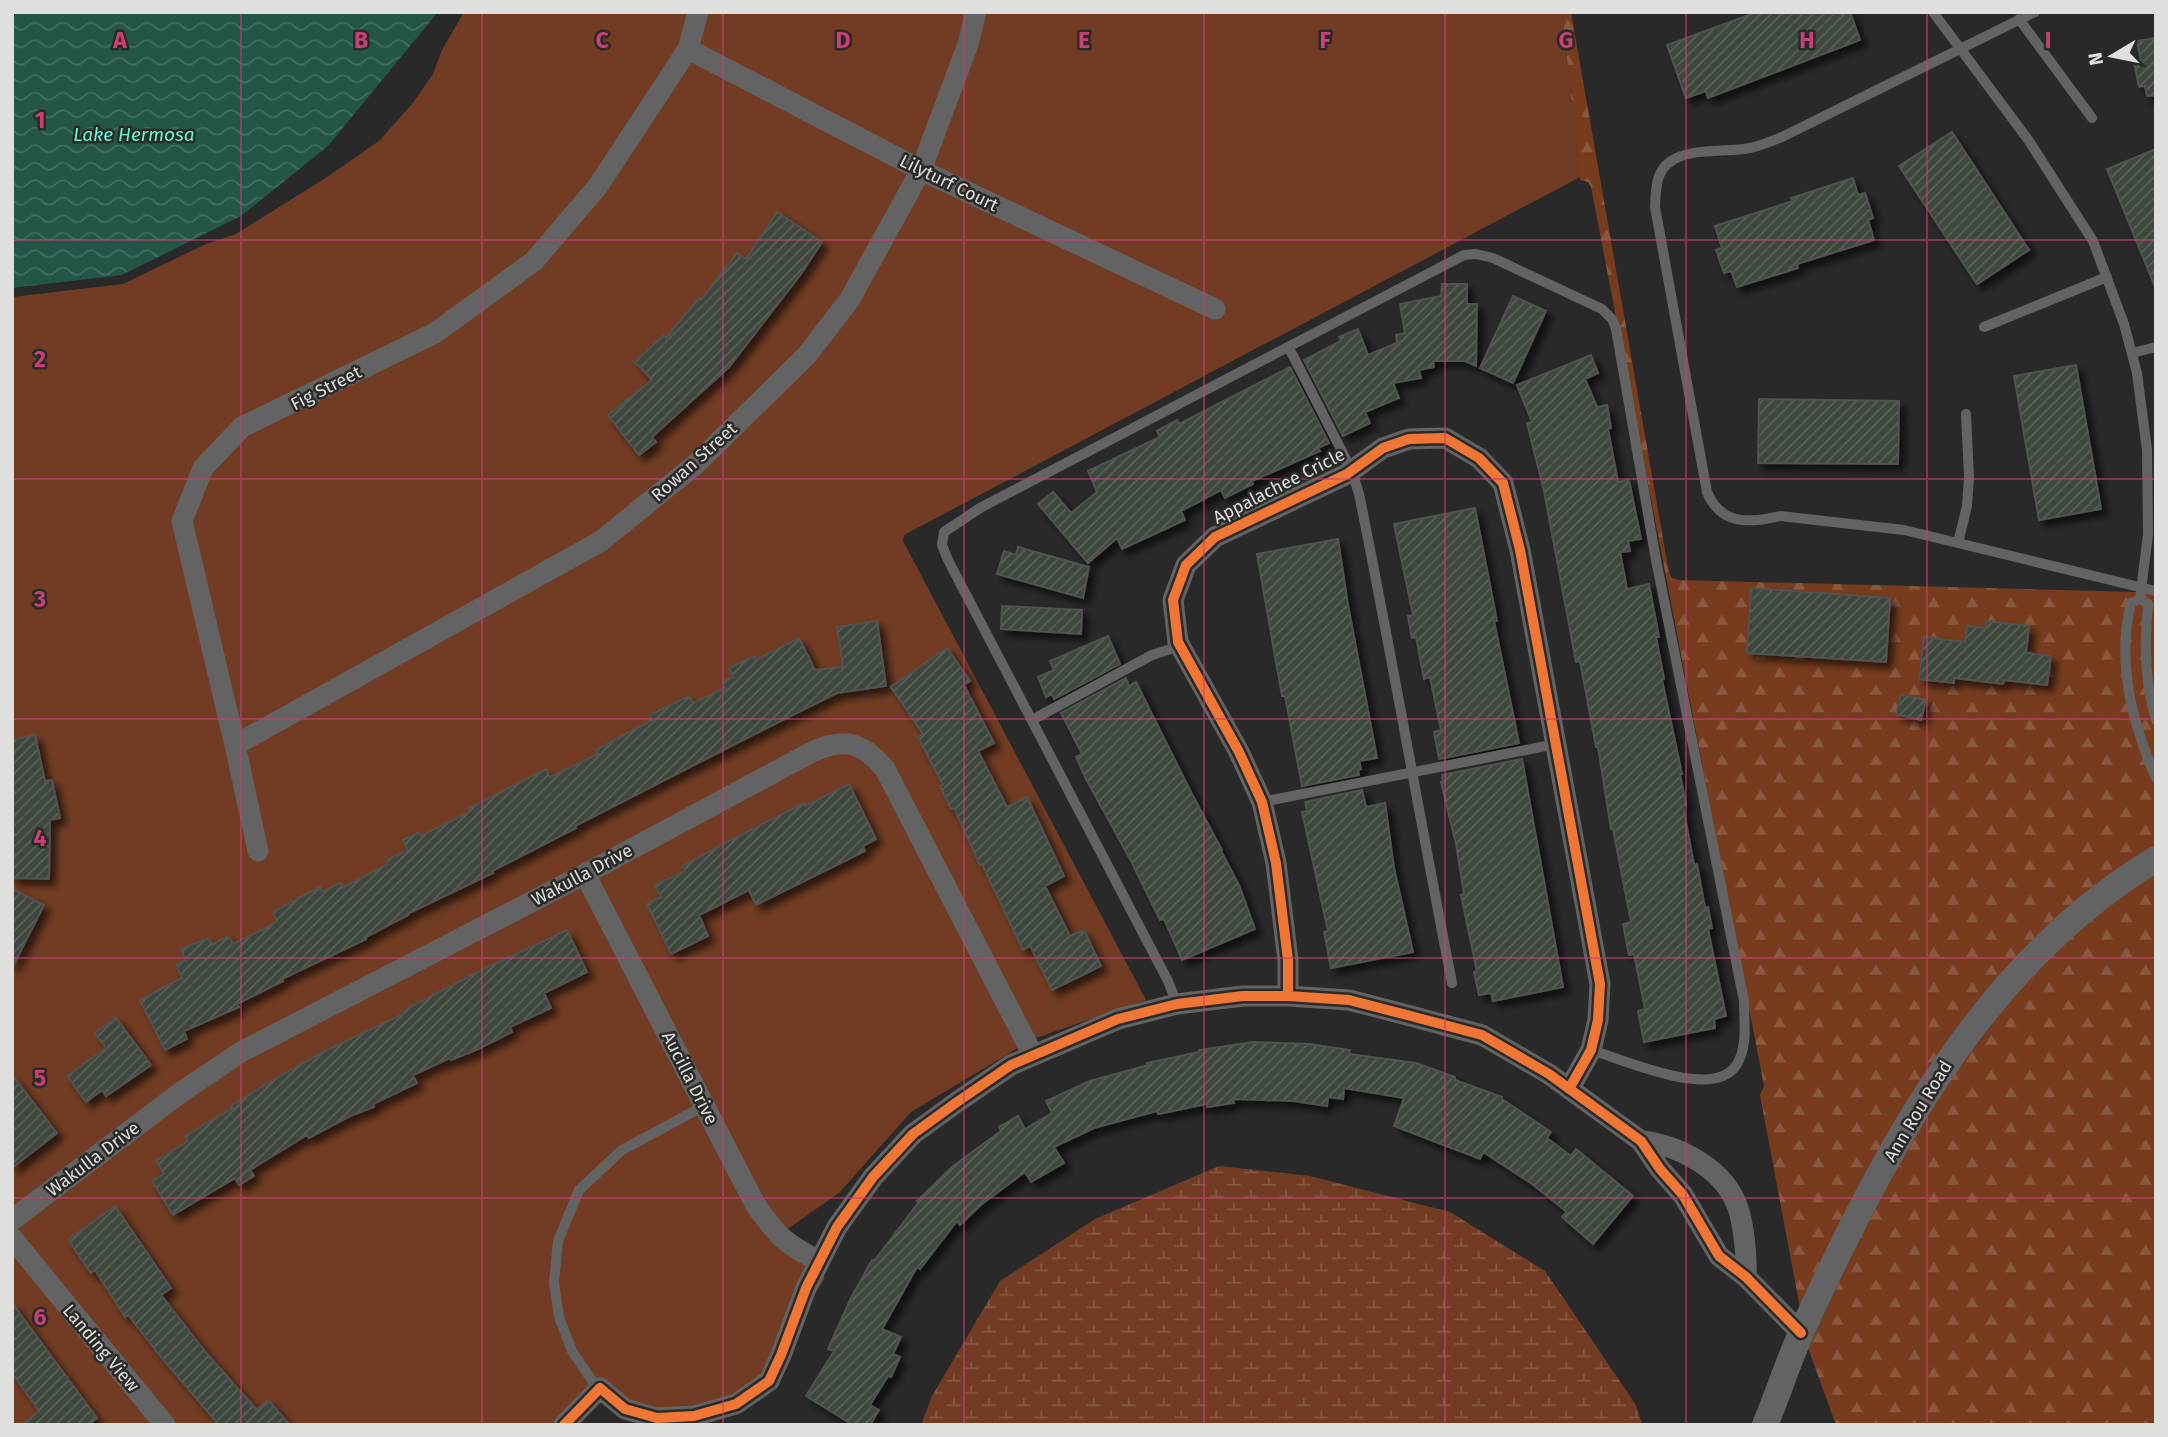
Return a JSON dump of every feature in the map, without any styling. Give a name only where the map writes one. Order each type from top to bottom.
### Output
[{"type":"street","name":"Fig Street","points":[[258,851],[181,521],[203,468],[242,427],[435,333],[534,261],[598,186],[688,49],[698,12]]},
{"type":"street","name":"Rowan Street","points":[[235,745],[601,541],[696,464],[807,355],[850,299],[921,170],[968,44],[976,12]]},
{"type":"street","name":"Lilyturf Court","points":[[688,49],[921,170],[1214,309]]},
{"type":"street","name":"Appalachee Cricle","points":[[1288,996],[1289,963],[1276,863],[1262,802],[1239,752],[1178,642],[1173,600],[1186,565],[1215,537],[1289,504],[1352,471],[1383,448],[1409,439],[1444,438],[1479,458],[1503,483],[1520,550],[1600,984],[1598,1020],[1591,1050],[1569,1089]]},
{"type":"street","name":"Wakulla Drive","points":[[12,1220],[180,1093],[241,1052],[586,874],[824,746],[841,743],[859,746],[877,759],[885,769],[1033,1055]]},
{"type":"street","name":"Ann Rou Road","points":[[1765,1425],[1801,1333],[1866,1199],[1931,1085],[1963,1040],[2015,976],[2065,926],[2131,874],[2156,859]]},
{"type":"street","name":"Aucilla Drive","points":[[586,874],[755,1204],[778,1236],[819,1261]]},
{"type":"street","points":[[564,1425],[600,1388],[625,1409],[657,1418],[694,1416],[736,1404],[769,1381],[819,1261],[837,1227],[873,1177],[914,1134],[1012,1065],[1118,1018],[1177,1004],[1243,996],[1349,1000],[1482,1035],[1549,1074],[1640,1141],[1679,1190],[1719,1256],[1746,1277],[1801,1333]]},
{"type":"street","points":[[1640,1141],[1658,1143],[1690,1156],[1719,1177],[1738,1207],[1747,1265],[1746,1277]]},
{"type":"street","points":[[1679,1190],[1703,1165]]},
{"type":"street","name":"Landing View","points":[[12,1238],[165,1425]]},
{"type":"lane","points":[[1933,12],[2043,163],[2093,241],[2124,324],[2137,373],[2147,450],[2148,534],[2141,594],[2131,603],[2125,624],[2126,675],[2141,742],[2156,778]]},
{"type":"lane","points":[[2035,12],[1767,143],[1749,149],[1688,154],[1670,162],[1660,175],[1656,207],[1707,492],[1712,503],[1722,513],[1746,522],[1780,516],[1904,530],[2141,594],[2156,591]]},
{"type":"lane","points":[[2020,19],[2092,118]]},
{"type":"lane","points":[[1177,1004],[1168,981],[948,560],[942,545],[944,532],[980,508],[1464,255],[1476,254],[1493,258],[1602,309],[1612,319],[1616,329],[1656,560],[1744,1001],[1745,1040],[1737,1065],[1717,1080],[1702,1081],[1680,1077],[1591,1050]]},
{"type":"lane","points":[[1984,327],[2107,277]]},
{"type":"lane","points":[[2132,353],[2156,347]]},
{"type":"lane","points":[[1289,348],[1352,471],[1359,494],[1452,983]]},
{"type":"lane","points":[[1958,543],[1967,506],[1966,414]]},
{"type":"lane","points":[[2141,594],[2148,604],[2145,656],[2148,687],[2156,720]]},
{"type":"lane","points":[[1032,720],[1153,655],[1180,646]]},
{"type":"lane","points":[[1262,802],[1556,744]]},
{"type":"lane","points":[[600,1388],[572,1351],[559,1317],[554,1283],[558,1241],[579,1190],[622,1150],[704,1106]]},
{"type":"green space","points":[[464,12],[1562,12],[1580,177],[904,535],[903,541],[1146,1000],[1033,1039],[911,1112],[840,1192],[782,1233],[825,1278],[746,1402],[682,1423],[597,1395],[584,1399],[553,1425],[12,1425],[12,297],[123,284],[206,244],[236,234],[327,177],[379,141],[412,104],[433,74],[442,50]]},
{"type":"green space","points":[[1562,12],[1571,12],[1672,578],[2136,592],[2156,587],[2156,846],[2056,919],[1800,1308],[1760,1095],[1764,1086],[1591,187],[1588,182],[1580,180]]},
{"type":"green space","points":[[2156,871],[2156,1425],[1836,1425],[1808,1348],[1877,1203],[1942,1090],[2024,982],[2073,933]]},
{"type":"green space","points":[[1219,1166],[1310,1176],[1450,1212],[1545,1271],[1636,1405],[1642,1425],[921,1425],[932,1396],[1000,1281],[1095,1219]]},
{"type":"water","name":"Lake Hermosa","points":[[12,12],[438,12],[328,146],[241,216],[122,275],[12,288]]},
{"type":"building","points":[[1757,12],[1850,12],[1860,40],[1708,98],[1706,91],[1686,98],[1667,45]]},
{"type":"building","points":[[2156,38],[2156,95],[2147,96],[2145,86],[2139,87],[2134,62],[2141,61],[2137,41]]},
{"type":"building","points":[[1952,132],[2029,250],[1977,284],[1899,166]]},
{"type":"building","points":[[2156,149],[2156,287],[2155,287],[2107,169]]},
{"type":"building","points":[[1853,178],[1858,195],[1865,193],[1873,218],[1868,220],[1874,240],[1797,264],[1798,268],[1737,287],[1731,271],[1724,273],[1716,250],[1722,248],[1715,226]]},
{"type":"building","points":[[777,212],[822,242],[801,274],[729,367],[652,437],[656,442],[639,455],[608,415],[652,380],[635,362],[664,335],[666,338],[699,298],[701,300],[737,253],[746,259]]},
{"type":"building","points":[[1442,284],[1467,284],[1467,304],[1477,304],[1476,366],[1465,361],[1433,361],[1434,367],[1419,370],[1421,378],[1393,383],[1399,398],[1365,412],[1370,423],[1343,436],[1304,360],[1341,341],[1339,337],[1358,329],[1368,355],[1397,343],[1396,335],[1405,333],[1400,304],[1441,296]]},
{"type":"building","points":[[1513,296],[1546,311],[1513,383],[1480,368]]},
{"type":"building","points":[[1591,355],[1598,373],[1585,379],[1597,407],[1607,405],[1611,428],[1608,429],[1618,482],[1629,480],[1641,539],[1628,541],[1630,551],[1620,552],[1627,589],[1649,584],[1659,637],[1656,637],[1664,679],[1662,680],[1682,774],[1686,805],[1683,806],[1694,865],[1697,864],[1705,908],[1708,907],[1712,928],[1708,929],[1726,1016],[1714,1019],[1715,1028],[1644,1042],[1638,1011],[1645,1009],[1634,954],[1629,955],[1623,924],[1631,922],[1611,829],[1598,747],[1580,661],[1576,662],[1544,491],[1527,423],[1532,422],[1517,385]]},
{"type":"building","points":[[2076,365],[2101,509],[2039,520],[2014,376]]},
{"type":"building","points":[[1290,367],[1329,443],[1318,448],[1320,451],[1252,481],[1253,484],[1225,498],[1221,490],[1181,511],[1185,520],[1122,549],[1117,538],[1088,563],[1038,504],[1053,492],[1071,513],[1097,492],[1088,471],[1160,437],[1157,431],[1177,420],[1179,424]]},
{"type":"building","points":[[1759,399],[1899,401],[1898,464],[1758,463]]},
{"type":"building","points":[[1475,508],[1497,621],[1494,621],[1519,743],[1439,759],[1434,732],[1441,730],[1430,677],[1424,679],[1416,637],[1412,638],[1408,616],[1413,615],[1394,524]]},
{"type":"building","points":[[1338,539],[1377,758],[1359,761],[1359,775],[1302,786],[1285,696],[1282,696],[1257,554]]},
{"type":"building","points":[[1018,547],[1089,567],[1083,598],[997,574],[1004,551],[1016,555]]},
{"type":"building","points":[[1751,588],[1890,598],[1886,662],[1747,653]]},
{"type":"building","points":[[1002,606],[1082,610],[1081,634],[1001,629]]},
{"type":"building","points":[[877,621],[886,686],[837,693],[743,740],[575,826],[576,828],[492,871],[493,873],[407,914],[366,939],[282,979],[283,981],[237,1004],[239,1007],[184,1031],[187,1039],[165,1050],[140,1000],[182,978],[176,964],[186,960],[181,949],[208,938],[212,945],[229,936],[233,944],[264,929],[277,921],[273,912],[320,887],[322,892],[340,883],[342,888],[388,864],[387,860],[408,850],[403,840],[419,832],[421,836],[546,769],[550,777],[598,754],[596,750],[652,720],[650,715],[689,696],[693,703],[725,688],[722,682],[733,677],[729,668],[754,656],[756,660],[799,638],[815,670],[843,667],[837,627]]},
{"type":"building","points":[[1986,621],[2029,626],[2026,653],[2051,656],[2047,685],[2004,680],[2003,684],[1954,678],[1954,683],[1919,679],[1924,637],[1965,642],[1967,626],[1986,628]]},
{"type":"building","points":[[1108,636],[1120,664],[1054,699],[1052,694],[1046,697],[1038,677],[1054,670],[1050,661]]},
{"type":"building","points":[[947,648],[970,681],[964,685],[994,743],[978,751],[1007,807],[1027,797],[1064,876],[1045,886],[1070,936],[1084,930],[1101,966],[1052,990],[1030,946],[1023,950],[954,808],[951,809],[940,786],[943,785],[918,737],[923,734],[891,687]]},
{"type":"building","points":[[1126,678],[1129,686],[1136,682],[1239,885],[1255,929],[1182,960],[1164,919],[1160,920],[1086,779],[1076,757],[1082,754],[1061,713]]},
{"type":"building","points":[[1901,695],[1926,700],[1921,720],[1896,714]]},
{"type":"building","points":[[35,735],[45,781],[52,780],[60,818],[50,820],[49,879],[12,878],[12,740]]},
{"type":"building","points":[[1522,759],[1563,987],[1493,1001],[1491,993],[1479,995],[1474,972],[1477,972],[1461,895],[1464,894],[1456,844],[1441,782],[1442,775]]},
{"type":"building","points":[[849,784],[876,839],[863,846],[865,851],[756,905],[749,890],[699,915],[708,936],[671,954],[647,904],[661,897],[655,885],[685,871],[683,866],[725,843],[804,803],[805,806]]},
{"type":"building","points":[[1362,790],[1366,807],[1385,803],[1394,868],[1413,952],[1331,968],[1324,932],[1328,931],[1302,812],[1307,811],[1305,802]]},
{"type":"building","points":[[12,889],[44,905],[12,968]]},
{"type":"building","points":[[567,930],[587,972],[544,993],[551,1008],[510,1027],[512,1032],[476,1050],[451,1060],[450,1058],[413,1075],[417,1083],[309,1138],[307,1135],[250,1170],[254,1176],[239,1185],[235,1178],[173,1215],[152,1181],[164,1174],[156,1161],[188,1141],[185,1136],[321,1053],[405,1013],[404,1010],[488,967]]},
{"type":"building","points":[[116,1018],[151,1065],[106,1096],[102,1090],[86,1102],[67,1076],[106,1048],[95,1033]]},
{"type":"building","points":[[1253,1042],[1309,1044],[1350,1050],[1349,1054],[1416,1063],[1455,1077],[1455,1080],[1502,1097],[1551,1132],[1547,1138],[1571,1156],[1576,1149],[1633,1196],[1593,1244],[1562,1217],[1567,1212],[1532,1184],[1483,1152],[1480,1159],[1394,1126],[1404,1098],[1344,1088],[1343,1099],[1328,1097],[1327,1106],[1294,1101],[1233,1099],[1234,1103],[1207,1107],[1207,1104],[1158,1114],[1157,1111],[1094,1128],[1054,1147],[1064,1163],[1031,1182],[1025,1172],[982,1204],[960,1225],[957,1221],[920,1269],[917,1267],[882,1329],[901,1337],[893,1354],[900,1357],[891,1377],[888,1376],[870,1405],[879,1410],[870,1425],[853,1425],[806,1396],[834,1351],[828,1349],[872,1260],[874,1261],[917,1201],[953,1166],[1001,1131],[999,1127],[1018,1116],[1025,1129],[1052,1113],[1046,1101],[1090,1081],[1199,1050]]},
{"type":"building","points":[[12,1075],[57,1133],[12,1168]]},
{"type":"building","points":[[115,1206],[171,1288],[161,1295],[208,1355],[257,1410],[268,1400],[290,1425],[219,1425],[128,1315],[125,1317],[95,1270],[91,1273],[68,1240]]},
{"type":"building","points":[[12,1303],[97,1418],[88,1425],[22,1425],[39,1411],[12,1373]]},
{"type":"cycle path","points":[[1288,996],[1288,960],[1276,863],[1262,802],[1239,752],[1178,642],[1173,600],[1186,565],[1215,537],[1347,474],[1383,448],[1409,439],[1445,438],[1479,458],[1503,483],[1520,550],[1600,984],[1598,1020],[1591,1050],[1569,1089]]},
{"type":"cycle path","points":[[564,1425],[600,1388],[625,1409],[657,1418],[694,1416],[736,1404],[769,1381],[806,1288],[837,1227],[873,1177],[913,1134],[1011,1065],[1118,1019],[1177,1004],[1243,996],[1349,1000],[1482,1035],[1549,1074],[1641,1141],[1660,1169],[1683,1195],[1719,1256],[1746,1277],[1801,1333]]}]
